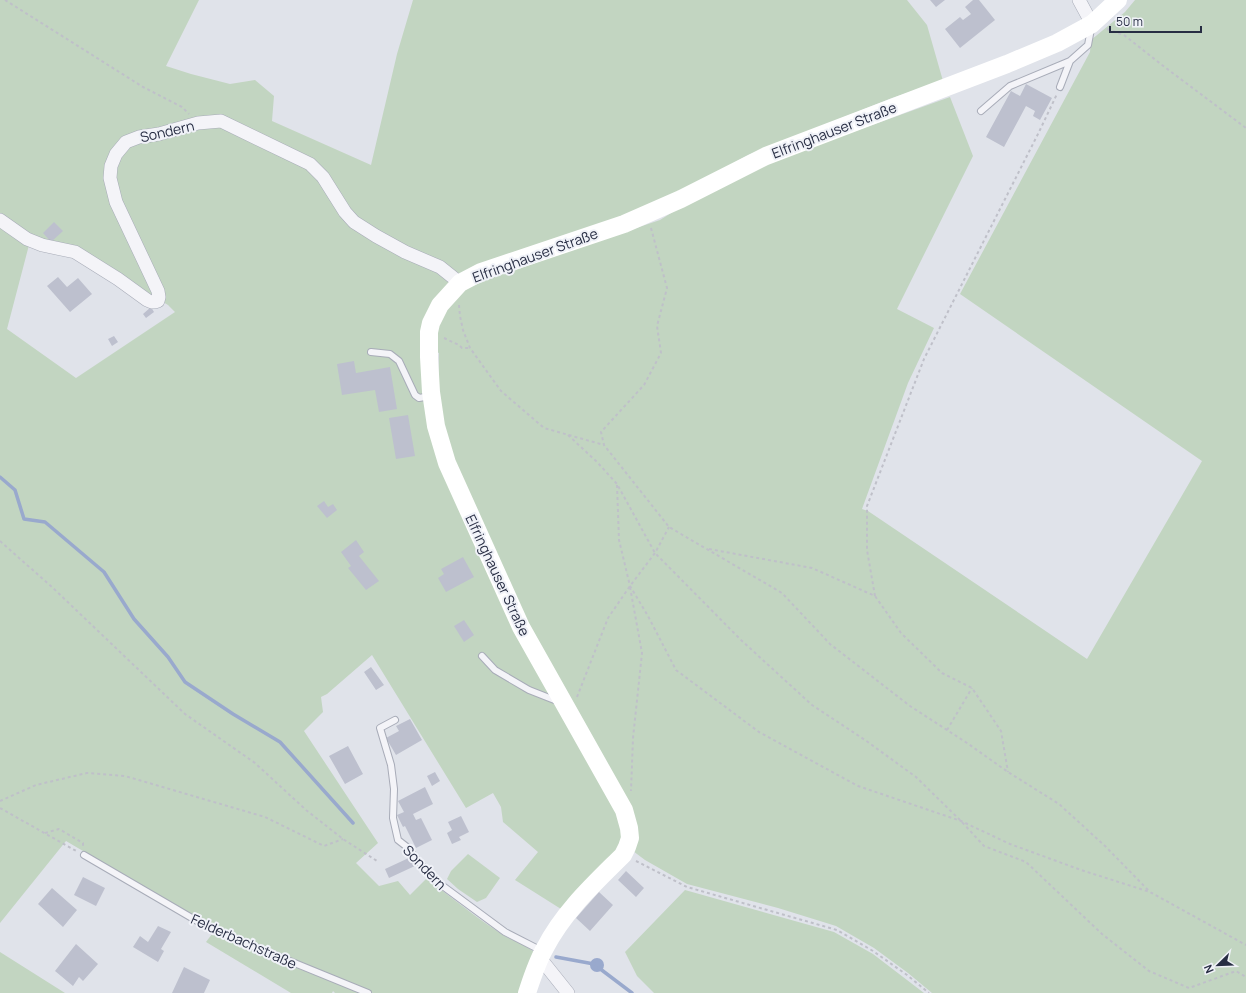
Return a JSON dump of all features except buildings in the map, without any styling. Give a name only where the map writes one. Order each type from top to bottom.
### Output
[{"type":"street","points":[[1079,0],[1092,24]]},
{"type":"street","name":"Elfringhauser Straße","points":[[543,952],[568,912],[623,854],[630,838],[628,819],[520,626],[447,463],[436,426],[429,358],[429,332],[434,315],[440,305],[460,283],[481,272],[624,224],[766,156],[1058,43],[1092,24],[1118,0]]},
{"type":"street","name":"Sondern","points":[[0,220],[27,239],[42,246],[75,252],[118,279],[147,300],[151,302],[158,301],[158,291],[116,202],[110,178],[111,166],[116,154],[126,142],[139,137],[159,134],[198,123],[221,121],[310,164],[323,177],[345,212],[354,222],[405,252],[440,267],[460,283]]},
{"type":"street","points":[[527,993],[543,952]]},
{"type":"street","points":[[543,952],[568,993]]},
{"type":"lane","points":[[981,111],[1010,86],[1070,61],[1088,45],[1092,24]]},
{"type":"lane","points":[[1060,87],[1070,61]]},
{"type":"lane","points":[[371,352],[390,354],[399,361],[415,395],[419,398],[432,396]]},
{"type":"lane","points":[[482,656],[495,670],[530,690],[567,708]]},
{"type":"lane","name":"Sondern","points":[[395,720],[380,728],[391,765],[394,789],[393,818],[398,840],[408,847],[432,878],[505,932],[543,952]]},
{"type":"lane","name":"Felderbachstraße","points":[[84,855],[209,928],[368,993]]},
{"type":"path","points":[[5,0],[143,87],[182,107],[198,123]]},
{"type":"path","points":[[1092,24],[1124,35],[1246,128]]},
{"type":"path","points":[[1008,772],[1001,731],[972,688],[942,673],[902,633],[875,596],[867,550],[867,506],[924,359],[1039,132],[1060,87]]},
{"type":"path","points":[[647,214],[667,288],[657,326],[661,353],[644,385],[602,432],[604,445],[669,527],[782,593],[830,644],[910,706],[1008,772],[1059,804],[1105,846],[1150,892]]},
{"type":"path","points":[[460,283],[460,316],[463,330],[470,348],[501,391],[544,428],[604,445]]},
{"type":"path","points":[[429,332],[459,345],[462,348],[470,348]]},
{"type":"path","points":[[568,435],[597,462],[617,484],[655,553],[741,640],[812,705],[865,740],[916,777],[984,846],[1026,862],[1102,934],[1149,971],[1189,988],[1236,971],[1246,977]]},
{"type":"path","points":[[617,484],[619,540],[630,586],[642,654],[633,738],[631,792],[624,810]]},
{"type":"path","points":[[567,708],[608,618],[655,553],[669,527]]},
{"type":"path","points":[[0,542],[53,588],[185,714],[255,763],[306,810],[377,862]]},
{"type":"path","points":[[708,549],[812,568],[875,596]]},
{"type":"path","points":[[630,586],[648,616],[676,670],[759,732],[858,786],[961,822],[1010,844],[1082,870],[1150,892],[1246,945]]},
{"type":"path","points":[[947,730],[972,688]]},
{"type":"path","points":[[0,801],[36,785],[87,773],[125,776],[265,817],[324,846],[343,838]]},
{"type":"path","points":[[0,808],[84,855]]},
{"type":"path","points":[[45,834],[59,829],[83,843],[84,855]]},
{"type":"path","points":[[623,854],[687,887],[837,930],[873,951],[929,993]]},
{"type":"green space","points":[[0,0],[199,0],[166,66],[230,84],[255,80],[274,96],[272,121],[371,165],[397,54],[413,0],[907,0],[927,25],[943,81],[892,98],[748,155],[674,196],[649,208],[486,266],[461,281],[442,266],[441,270],[464,286],[660,220],[679,208],[775,160],[950,97],[973,156],[897,309],[934,328],[908,383],[862,509],[868,511],[1087,659],[1202,461],[960,294],[1090,52],[1091,40],[1125,12],[1135,0],[1246,0],[1246,993],[932,993],[874,948],[836,926],[778,908],[687,884],[645,860],[633,851],[633,822],[627,806],[525,624],[451,460],[443,426],[438,386],[439,353],[426,348],[424,390],[429,427],[439,465],[505,610],[575,730],[618,809],[625,829],[625,840],[616,855],[593,881],[561,909],[515,880],[538,852],[503,822],[501,807],[493,793],[466,808],[372,655],[327,694],[321,697],[323,712],[304,731],[378,843],[356,863],[379,886],[398,881],[410,895],[427,878],[494,929],[525,946],[537,955],[523,993],[373,993],[209,925],[66,841],[0,923]],"holes":[[[48,243],[76,249],[168,305],[175,312],[76,378],[7,329],[29,245]]]},
{"type":"green space","points":[[468,854],[500,878],[486,898],[477,902],[458,889],[447,879],[451,871]]},
{"type":"green space","points":[[685,890],[834,932],[873,954],[924,993],[654,993],[637,976],[625,952]]},
{"type":"green space","points":[[212,934],[360,993],[335,993],[333,991],[332,993],[291,993],[206,942]]},
{"type":"green space","points":[[0,952],[65,993],[0,993]]},
{"type":"water","points":[[594,958],[600,958],[604,962],[604,968],[600,972],[594,972],[590,968],[590,962]]},
{"type":"waterway","points":[[0,477],[15,490],[24,519],[45,522],[104,572],[134,619],[168,657],[185,682],[233,714],[280,742],[353,823]]},
{"type":"waterway","points":[[556,957],[594,964]]},
{"type":"waterway","points":[[599,968],[632,993]]}]
